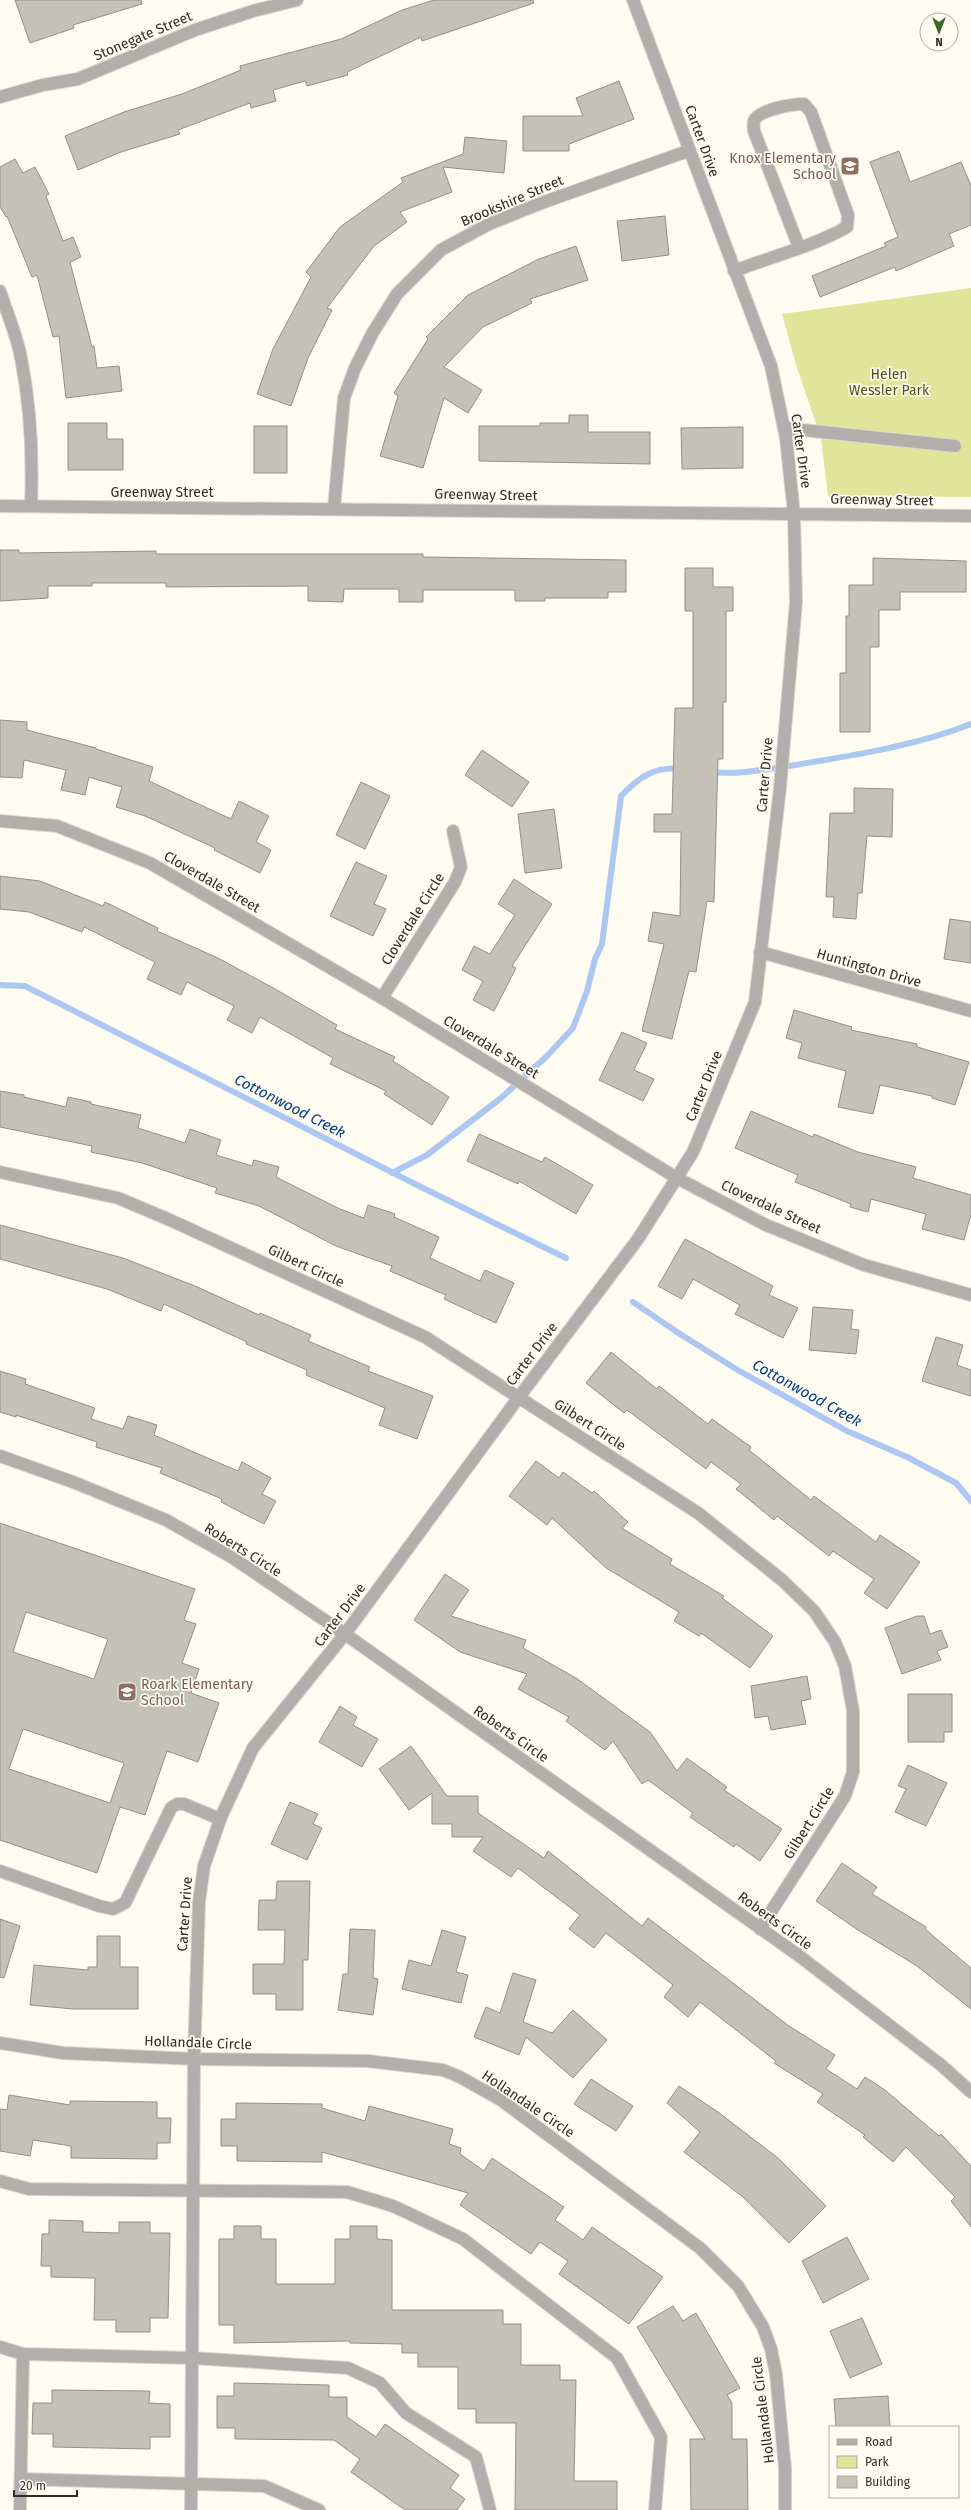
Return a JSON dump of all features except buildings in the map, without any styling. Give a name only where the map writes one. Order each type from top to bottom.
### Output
[{"type":"street","name":"Stonegate Street","points":[[0,97],[43,85],[78,79],[195,30],[253,11],[297,0]]},
{"type":"street","name":"Carter Drive","points":[[192,2510],[194,2059],[199,1902],[204,1866],[220,1819],[253,1748],[345,1634],[518,1397],[623,1258],[677,1178],[693,1152],[755,1002],[780,788],[796,602],[794,514],[784,428],[771,366],[688,151],[633,0]]},
{"type":"street","points":[[734,271],[799,247],[847,227],[848,215],[810,112],[804,104],[793,104],[759,114],[754,122],[754,131],[799,247]]},
{"type":"street","name":"Brookshire Street","points":[[334,508],[344,398],[358,361],[397,294],[441,250],[489,224],[544,202],[688,151]]},
{"type":"street","points":[[0,291],[21,356],[29,404],[33,450],[32,506]]},
{"type":"street","points":[[784,428],[955,446]]},
{"type":"street","name":"Greenway Street","points":[[0,506],[334,508],[971,516]]},
{"type":"street","name":"Cloverdale Street","points":[[0,821],[57,826],[150,863],[382,998],[677,1178],[766,1225],[864,1265],[971,1295]]},
{"type":"street","name":"Cloverdale Circle","points":[[382,998],[455,882],[461,867],[453,831]]},
{"type":"street","name":"Huntington Drive","points":[[760,952],[971,1011]]},
{"type":"street","name":"Gilbert Circle","points":[[0,1172],[118,1198],[170,1220],[425,1337],[698,1513],[782,1580],[814,1611],[836,1642],[845,1666],[852,1711],[852,1772],[845,1796],[760,1929]]},
{"type":"street","name":"Roberts Circle","points":[[0,1456],[73,1482],[166,1520],[233,1558],[345,1634],[760,1929],[941,2066],[971,2092]]},
{"type":"street","points":[[0,1871],[99,1906],[112,1909],[125,1904],[171,1808],[178,1804],[184,1804],[220,1819]]},
{"type":"street","name":"Hollandale Circle","points":[[0,2043],[63,2053],[194,2059],[368,2061],[443,2070],[460,2077],[502,2100],[694,2243],[738,2286],[763,2327],[771,2349],[776,2374],[785,2468],[786,2510]]},
{"type":"street","points":[[0,2181],[29,2189],[347,2192],[393,2206],[463,2239],[617,2358],[661,2437],[655,2510]]},
{"type":"street","points":[[0,2347],[23,2354],[192,2358],[348,2368],[380,2383],[406,2413],[476,2458],[490,2510]]},
{"type":"street","points":[[20,2510],[23,2354]]},
{"type":"street","points":[[21,2479],[264,2486],[319,2510]]},
{"type":"green space","name":"Helen Wessler Park","points":[[971,288],[971,497],[828,496],[821,438],[796,365],[782,314]]},
{"type":"waterway","points":[[710,772],[732,773],[753,771],[862,753],[906,744],[950,732],[971,724]]},
{"type":"waterway","points":[[392,1173],[427,1155],[501,1098],[546,1057],[573,1028],[587,991],[595,959],[602,944],[621,796],[634,783],[648,774],[663,769],[681,769]]},
{"type":"waterway","name":"Cottonwood Creek","points":[[0,985],[25,986],[421,1187],[566,1258]]},
{"type":"waterway","name":"Cottonwood Creek","points":[[633,1302],[736,1369],[847,1431],[907,1457],[956,1483],[971,1501]]},
{"type":"place","name":"Knox Elementary School","points":[[850,166]]},
{"type":"place","name":"Roark Elementary School","points":[[127,1692]]}]
